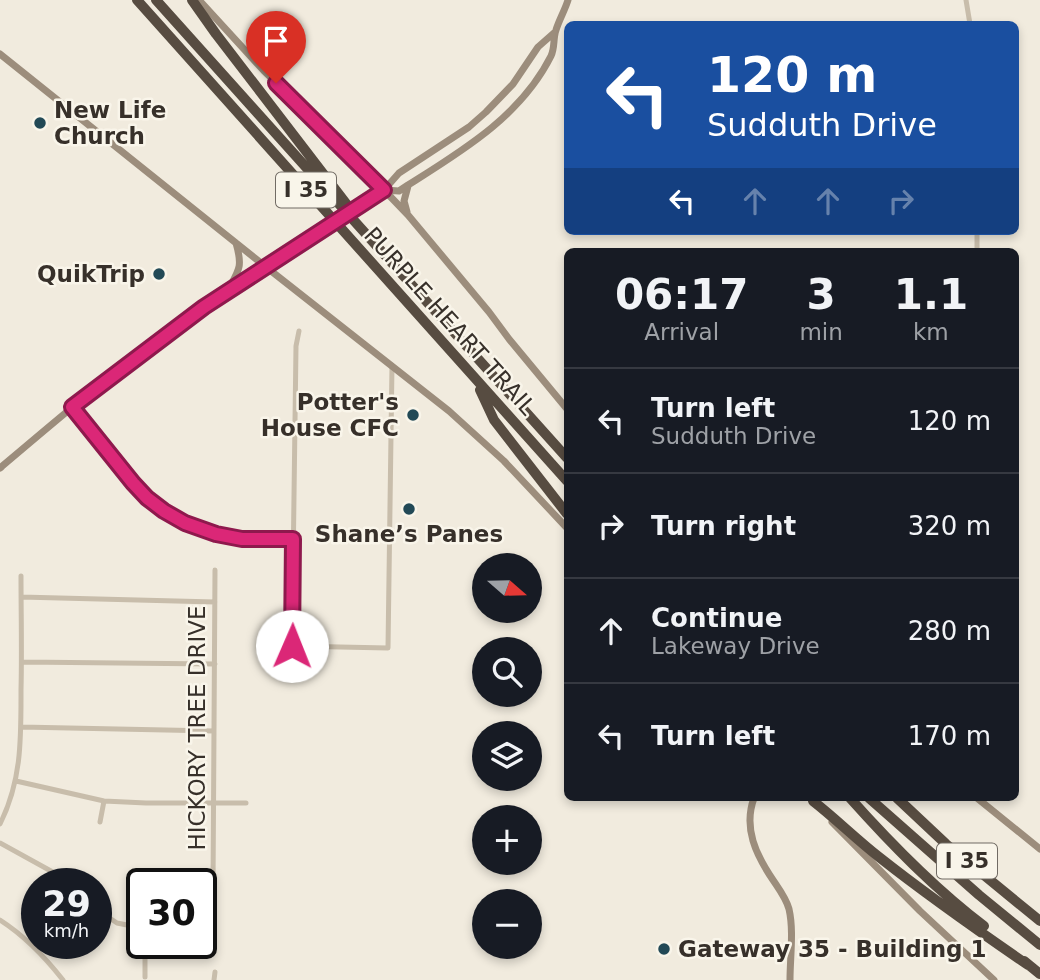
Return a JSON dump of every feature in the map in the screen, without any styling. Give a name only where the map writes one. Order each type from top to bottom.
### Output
[{"type":"highway","name":"PURPLE HEART TRAIL","points":[[136,0],[564,478]]},
{"type":"highway","name":"PURPLE HEART TRAIL","points":[[156,0],[564,455]]},
{"type":"highway","points":[[192,0],[343,198],[370,239]]},
{"type":"highway","points":[[476,380],[494,420],[564,510]]},
{"type":"highway","points":[[813,801],[919,889],[1040,974]]},
{"type":"highway","points":[[853,801],[923,875],[1028,965]]},
{"type":"highway","name":"I 35","points":[[872,801],[979,895],[1040,944]]},
{"type":"highway","name":"I 35","points":[[900,801],[946,844],[1040,920]]},
{"type":"main road","points":[[199,0],[264,71],[336,140],[408,215],[564,406]]},
{"type":"main road","points":[[384,190],[399,191],[471,144],[508,113],[541,72],[552,53],[555,32],[568,0]]},
{"type":"main road","points":[[0,468],[149,347],[226,293],[384,190],[399,173],[469,127],[513,84],[538,47],[555,32]]},
{"type":"main road","points":[[0,54],[449,411],[504,461],[564,525]]},
{"type":"main road","points":[[408,185],[404,201],[408,215]]},
{"type":"main road","points":[[226,293],[240,265],[241,258],[236,242]]},
{"type":"main road","points":[[753,801],[750,834],[756,852],[785,897],[789,909],[790,980]]},
{"type":"main road","points":[[813,801],[920,911],[993,980]]},
{"type":"main road","points":[[981,801],[1040,849]]},
{"type":"street","points":[[966,0],[970,21]]},
{"type":"street","points":[[299,331],[296,346],[292,646],[388,648],[392,365]]},
{"type":"street","points":[[72,407],[133,483],[164,511],[185,523],[216,534],[242,539],[293,539]]},
{"type":"street","name":"HICKORY TREE DRIVE","points":[[213,868],[215,570]]},
{"type":"street","points":[[0,824],[16,781],[19,763],[21,576]]},
{"type":"street","points":[[21,597],[215,602]]},
{"type":"street","points":[[22,662],[215,664]]},
{"type":"street","points":[[21,727],[214,731]]},
{"type":"street","points":[[16,781],[104,802],[246,803]]},
{"type":"street","points":[[100,822],[104,802]]},
{"type":"street","points":[[0,843],[45,868]]},
{"type":"street","points":[[0,920],[19,933],[63,980]]},
{"type":"street","points":[[145,959],[145,976]]},
{"type":"street","points":[[214,980],[215,972]]},
{"type":"place","name":"New Life Church","points":[[40,123]]},
{"type":"place","name":"QuikTrip","points":[[159,274]]},
{"type":"place","name":"Potter's House CFC","points":[[413,415]]},
{"type":"place","name":"Shane’s Panes","points":[[409,509]]},
{"type":"place","name":"Gateway 35 - Building 1","points":[[664,949]]},
{"type":"route","points":[[276,83],[384,190],[204,307],[72,407],[133,483],[164,511],[185,523],[216,534],[242,539],[293,539],[292,646]]}]
